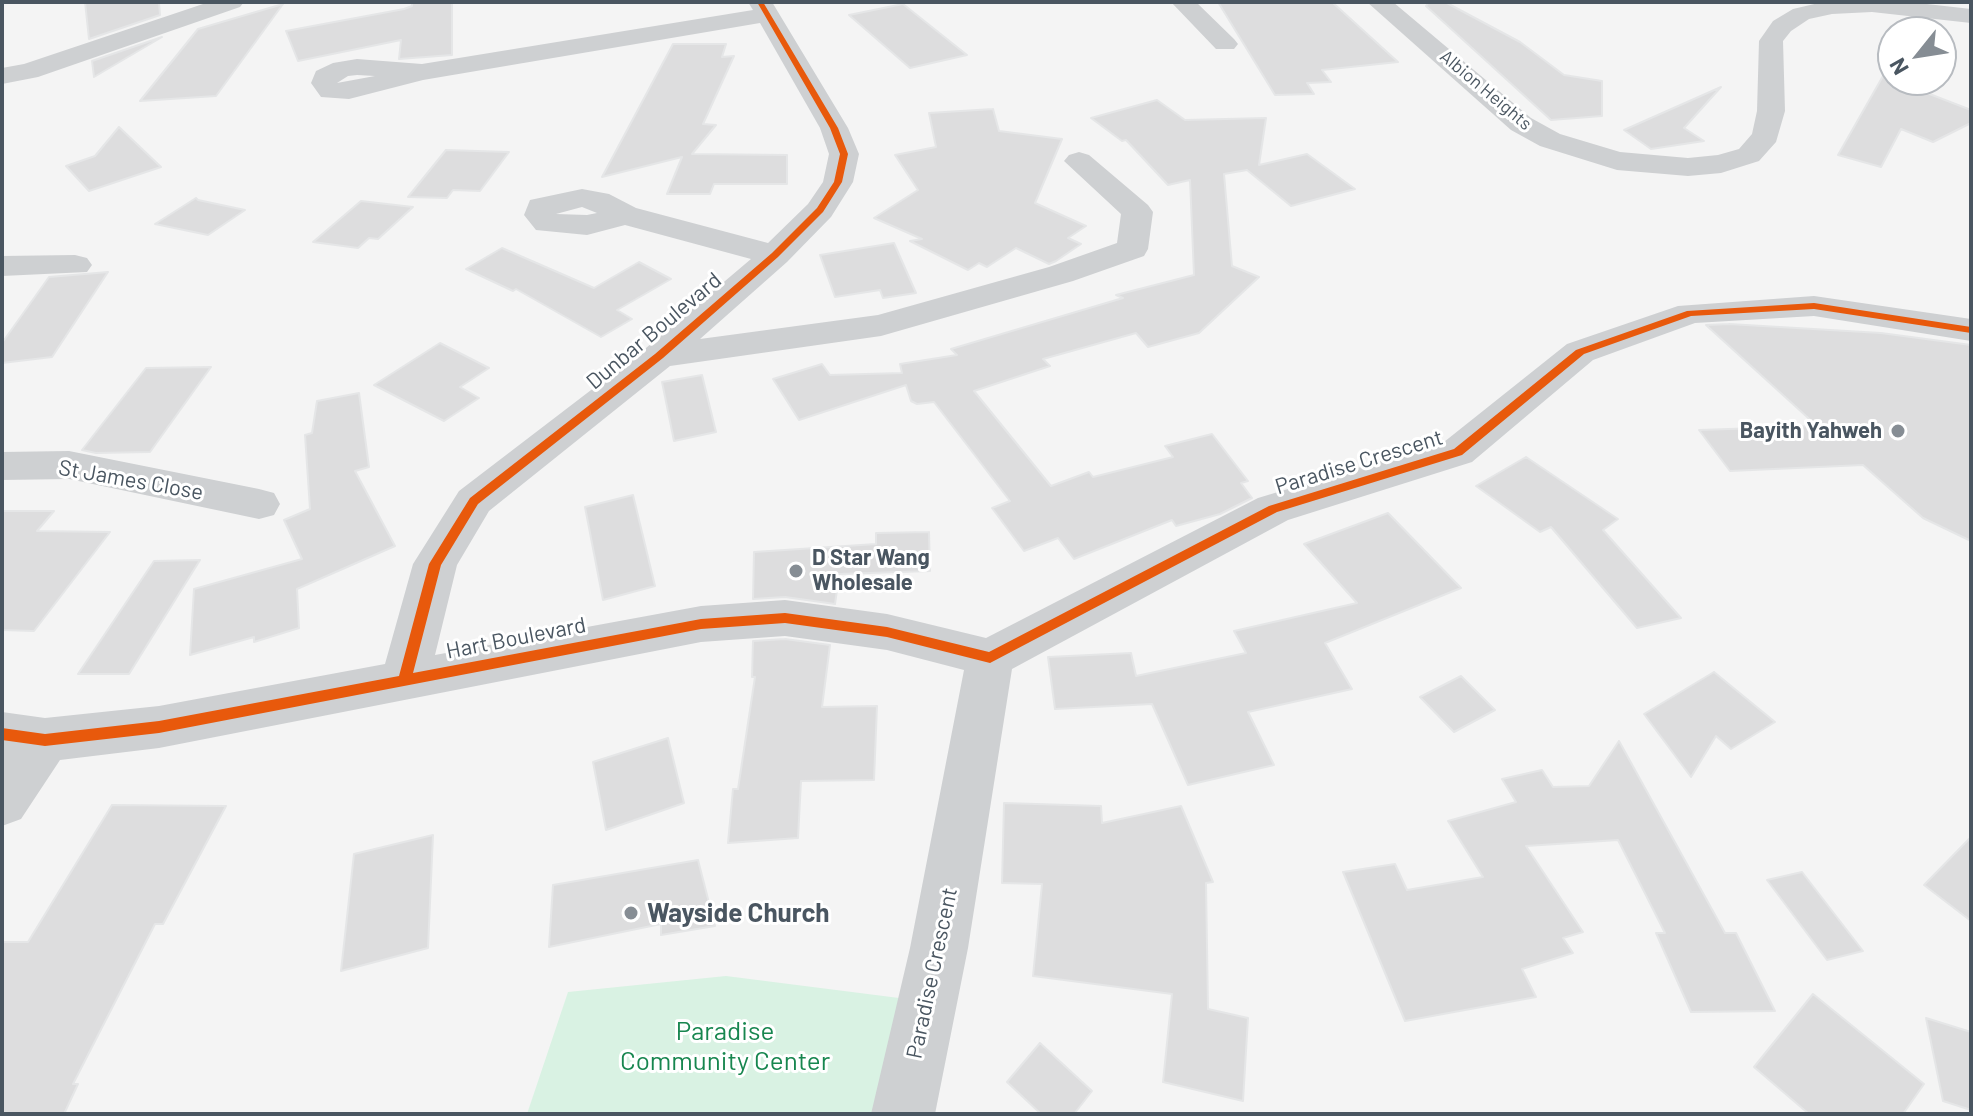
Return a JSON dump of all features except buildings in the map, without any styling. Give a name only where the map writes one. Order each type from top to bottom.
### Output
[{"type":"street","points":[[2,76],[29,71],[232,2]]},
{"type":"street","points":[[1183,2],[1225,44]]},
{"type":"street","name":"Albion Heights","points":[[1379,2],[1521,124],[1550,140],[1617,161],[1688,167],[1721,164],[1749,155],[1766,136],[1771,111],[1771,41],[1782,26],[1801,14],[1832,7],[1872,5],[1971,16]]},
{"type":"street","points":[[422,72],[764,8]]},
{"type":"street","name":"Dunbar Boulevard","points":[[405,679],[435,564],[474,501],[659,356],[775,255],[820,210],[838,182],[844,154],[834,128],[764,8]]},
{"type":"street","points":[[659,356],[881,325],[1061,274],[1132,249],[1137,212],[1079,161]]},
{"type":"street","points":[[625,215],[775,255]]},
{"type":"street","points":[[2,266],[75,265]]},
{"type":"street","name":"Paradise Crescent","points":[[903,1114],[939,948],[990,658],[1273,509],[1458,452],[1580,352],[1690,313],[1814,306],[1971,330]]},
{"type":"street","name":"St James Close","points":[[2,466],[69,465],[259,504]]},
{"type":"street","name":"Hart Boulevard","points":[[23,737],[159,727],[701,624],[785,618],[887,632],[990,658]]},
{"type":"street","points":[[2,802],[23,737]]},
{"type":"green space","name":"Paradise Community Center","points":[[726,976],[907,999],[883,1114],[527,1114],[568,992]]},
{"type":"cycle path","points":[[405,679],[435,564],[474,501],[659,356],[775,255],[820,210],[838,182],[844,154],[834,128],[760,2]]},
{"type":"cycle path","points":[[2,734],[45,740],[159,727],[701,624],[785,618],[887,632],[990,658],[1273,509],[1458,452],[1580,352],[1690,313],[1814,306],[1971,330]]},
{"type":"place","name":"Bayith Yahweh","points":[[1898,431]]},
{"type":"place","name":"D Star Wang Wholesale","points":[[796,571]]},
{"type":"place","name":"Wayside Church","points":[[631,913]]}]
